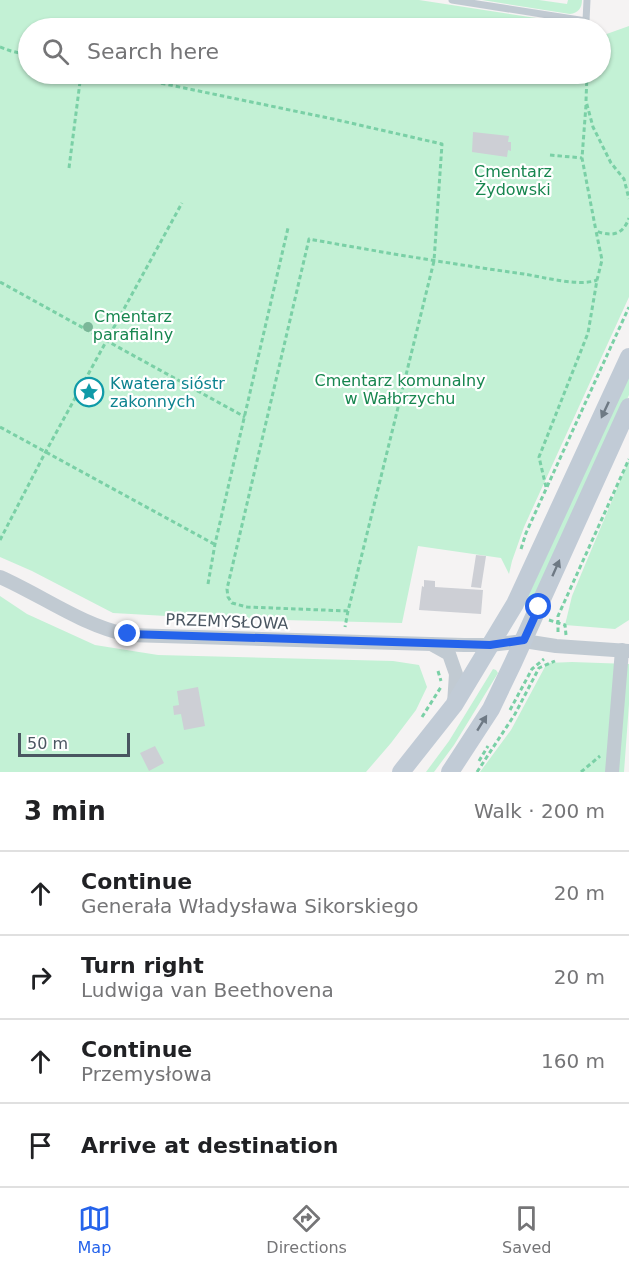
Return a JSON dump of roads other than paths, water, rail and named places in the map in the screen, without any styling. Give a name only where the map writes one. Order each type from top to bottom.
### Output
[{"type":"main road","points":[[401,772],[454,705],[515,604],[629,357]]},
{"type":"main road","points":[[450,772],[491,708],[629,407]]},
{"type":"street","name":"PRZEMYSŁOWA","points":[[0,577],[27,589],[70,615],[108,631],[128,634],[490,645],[524,640],[556,646],[625,650]]},
{"type":"street","points":[[430,643],[449,654],[456,674],[454,705]]},
{"type":"street","points":[[612,772],[625,650]]},
{"type":"lane","points":[[452,0],[567,18]]},
{"type":"lane","points":[[586,18],[587,0]]},
{"type":"place","name":"Kwatera sióstr zakonnych","points":[[89,392]]},
{"type":"park label","name":"Cmentarz Żydowski","points":[[513,180]]},
{"type":"park label","name":"Cmentarz parafialny","points":[[133,325]]},
{"type":"park label","name":"Cmentarz komunalny w Wałbrzychu","points":[[400,389]]}]
